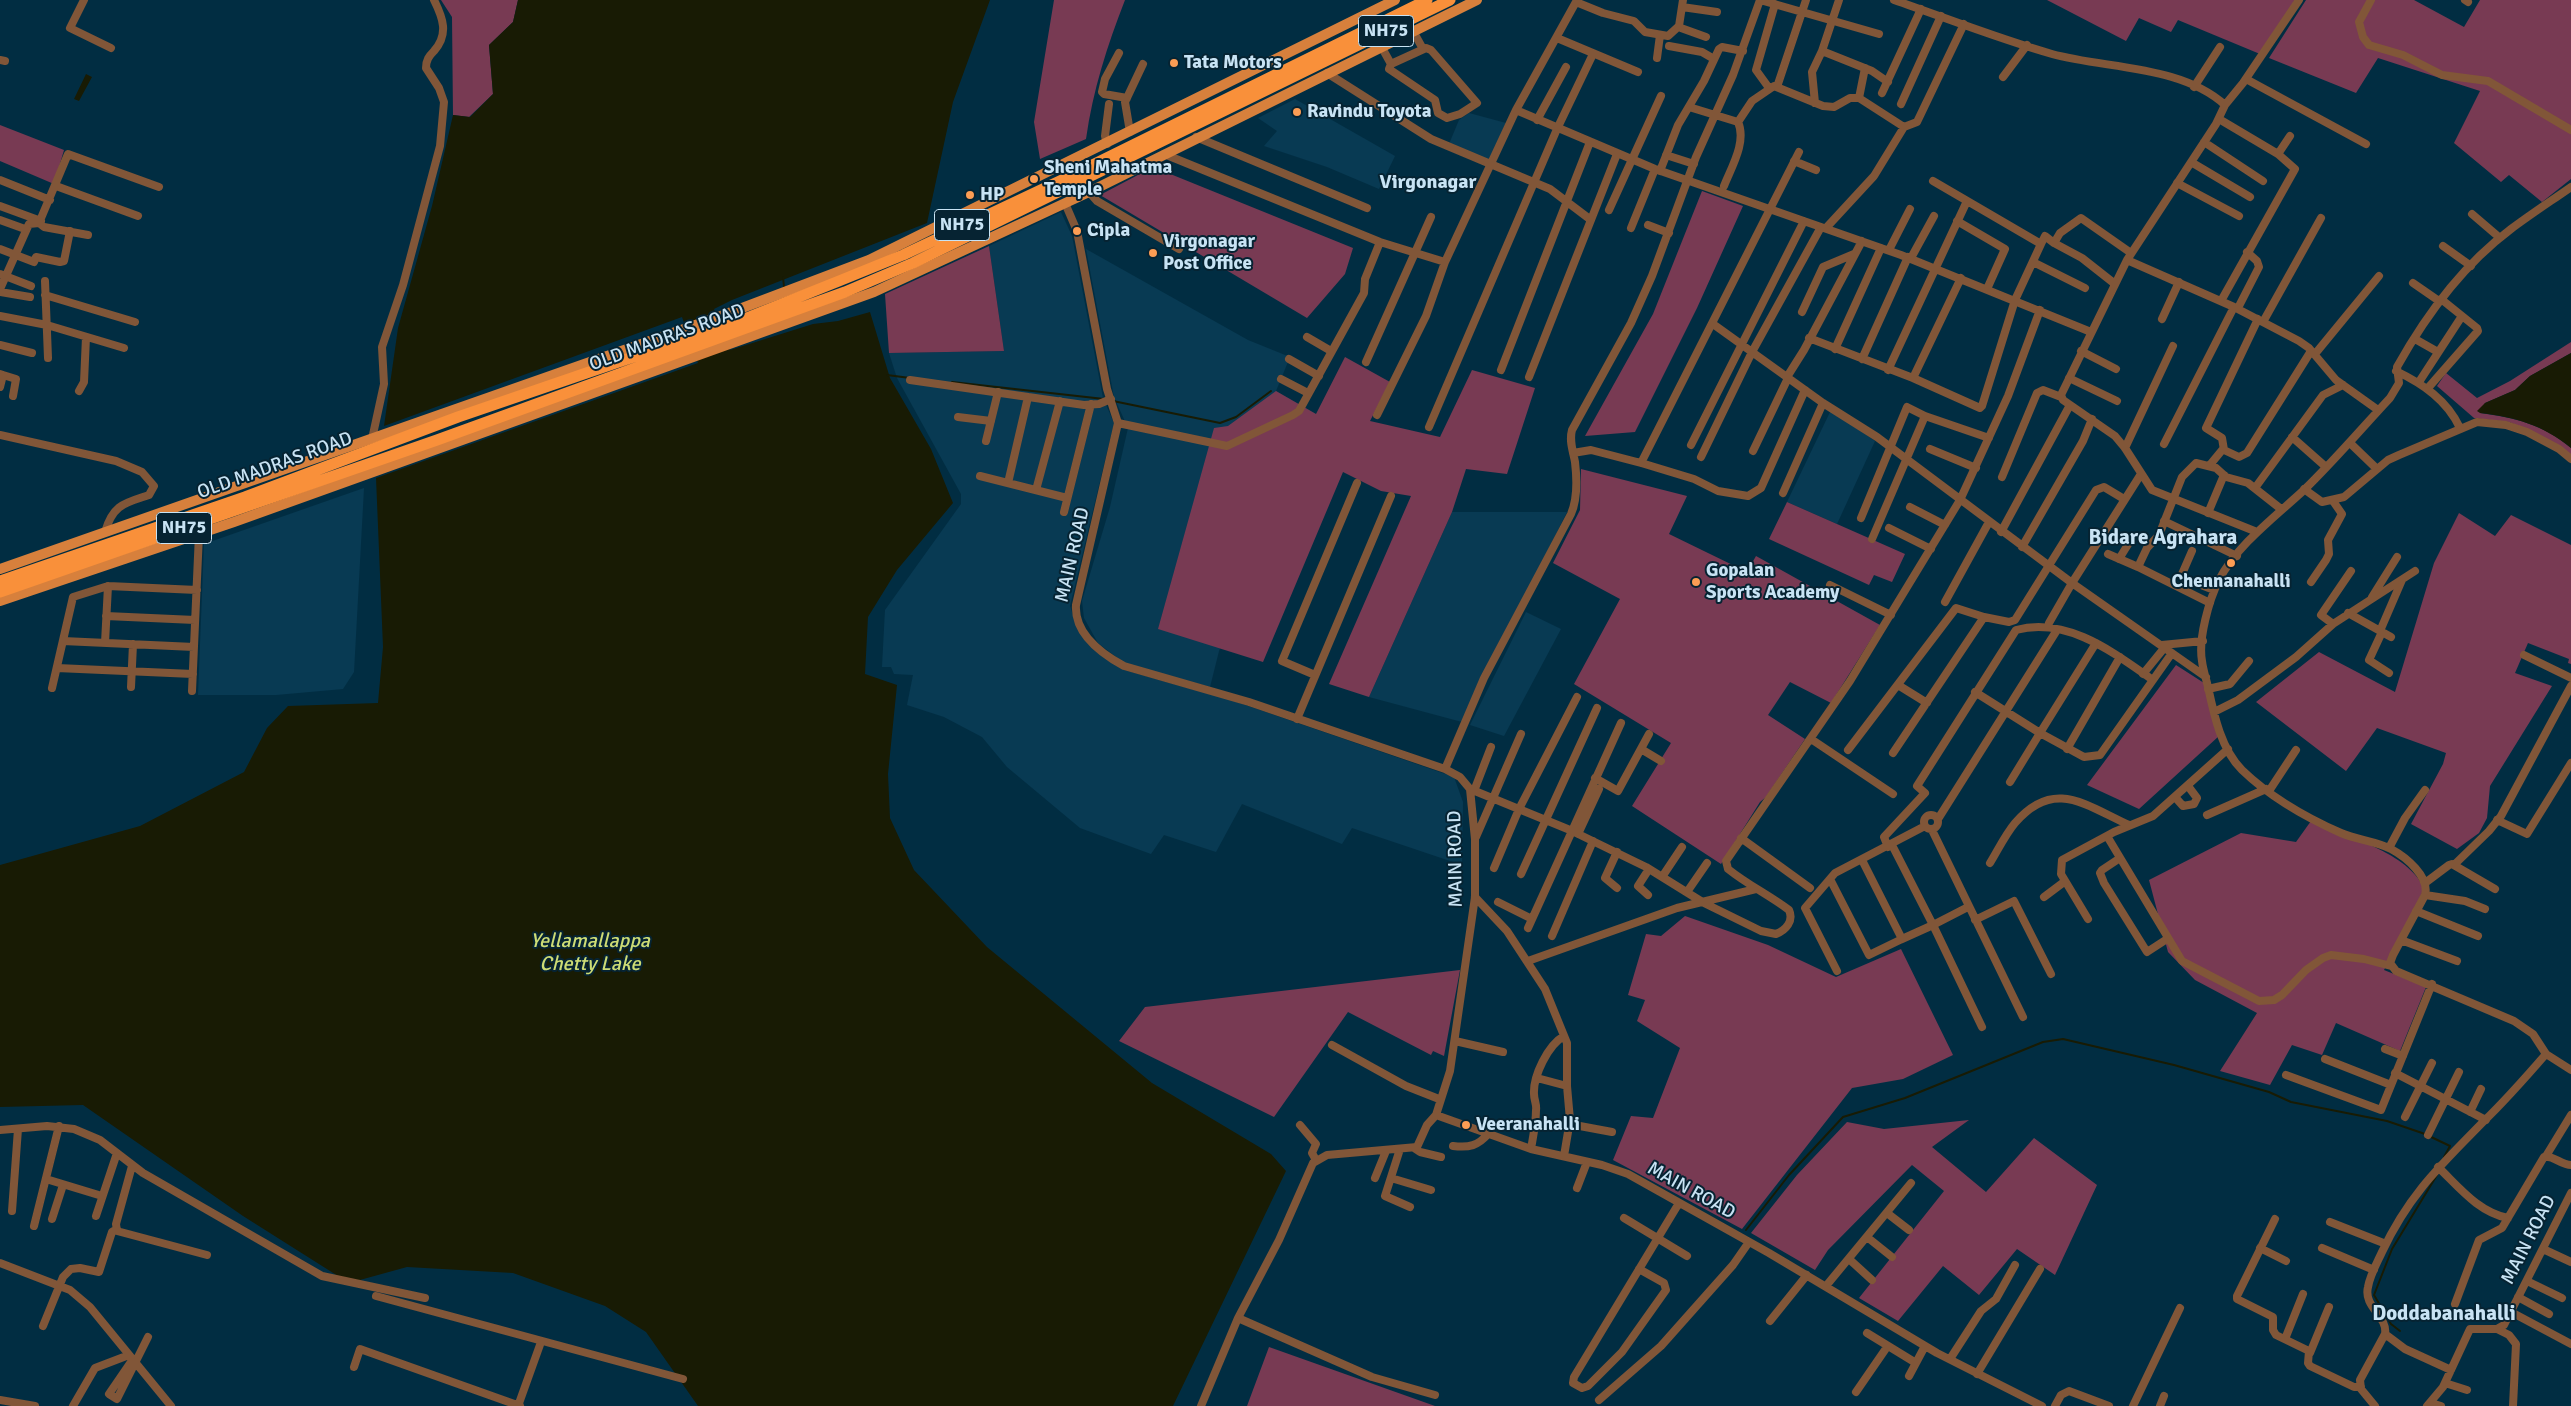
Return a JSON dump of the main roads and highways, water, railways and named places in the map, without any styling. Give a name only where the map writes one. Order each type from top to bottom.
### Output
[{"type":"highway","name":"NH75","points":[[1322,63],[1427,0]]},
{"type":"highway","name":"NH75","points":[[1196,113],[1322,63],[1450,0]]},
{"type":"highway","name":"OLD MADRAS ROAD","points":[[0,581],[246,496],[458,417],[845,292],[913,263],[1322,63]]},
{"type":"highway","points":[[1190,102],[1196,113]]},
{"type":"highway","name":"OLD MADRAS ROAD","points":[[726,330],[903,255],[1196,113]]},
{"type":"highway","name":"OLD MADRAS ROAD","points":[[0,592],[367,465],[430,447],[685,344]]},
{"type":"main road","points":[[726,330],[1107,144],[1269,61],[1395,0]]},
{"type":"main road","points":[[0,569],[372,439],[726,330],[874,292],[1089,192],[1164,154],[1322,63],[1381,46],[1477,0]]},
{"type":"main road","points":[[0,601],[199,534],[430,447]]},
{"type":"water","name":"Yellamallappa Chetty Lake","points":[[518,0],[990,0],[953,102],[927,223],[732,300],[714,309],[730,350],[813,324],[838,321],[870,312],[890,378],[931,449],[953,503],[897,570],[868,617],[865,674],[897,685],[888,774],[890,818],[914,870],[987,947],[1152,1083],[1271,1154],[1286,1171],[1173,1406],[698,1406],[646,1332],[605,1306],[513,1273],[407,1267],[349,1283],[243,1216],[83,1105],[0,1107],[0,865],[140,826],[244,772],[267,728],[288,706],[378,703],[383,647],[376,478],[698,363],[682,317],[384,426],[398,328],[432,206],[453,115],[470,117],[493,94],[489,45],[513,22]]},
{"type":"water","points":[[86,74],[92,77],[79,101],[74,99]]},
{"type":"water","points":[[2571,353],[2571,448],[2550,433],[2528,423],[2477,411],[2485,403],[2515,390],[2530,376]]},
{"type":"waterway","points":[[783,277],[784,287]]},
{"type":"waterway","points":[[887,375],[910,378]]},
{"type":"waterway","points":[[952,382],[1104,399]]},
{"type":"waterway","points":[[1113,401],[1220,423],[1236,417],[1271,391]]},
{"type":"waterway","points":[[1746,1230],[1789,1175],[1843,1117],[1905,1098],[2043,1042],[2063,1039],[2174,1065],[2269,1092],[2291,1102],[2387,1121],[2425,1134]]},
{"type":"waterway","points":[[2429,1136],[2450,1146],[2444,1157]]},
{"type":"waterway","points":[[2400,1331],[2391,1324],[2374,1295],[2392,1249],[2437,1175]]},
{"type":"place","name":"Tata Motors","points":[[1174,63]]},
{"type":"place","name":"Ravindu Toyota","points":[[1297,112]]},
{"type":"place","name":"Sheni Mahatma Temple","points":[[1034,179]]},
{"type":"place","name":"HP","points":[[970,195]]},
{"type":"place","name":"Cipla","points":[[1077,231]]},
{"type":"place","name":"Virgonagar Post Office","points":[[1153,253]]},
{"type":"place","name":"Chennanahalli","points":[[2231,563]]},
{"type":"place","name":"Gopalan Sports Academy","points":[[1696,582]]},
{"type":"place","name":"Veeranahalli","points":[[1466,1125]]},
{"type":"district","name":"Virgonagar","points":[[1428,183]]},
{"type":"district","name":"Bidare Agrahara","points":[[2163,538]]},
{"type":"district","name":"Doddabanahalli","points":[[2444,1314]]}]
